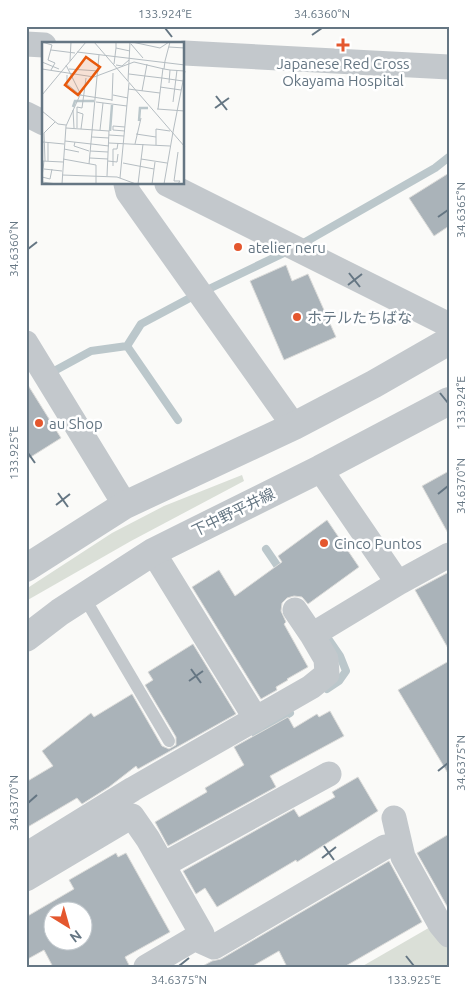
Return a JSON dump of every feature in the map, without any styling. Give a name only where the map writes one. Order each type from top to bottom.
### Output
[{"type":"street","points":[[26,44],[42,45]]},
{"type":"street","points":[[185,53],[449,67]]},
{"type":"street","points":[[26,114],[42,122]]},
{"type":"street","points":[[126,185],[128,192],[294,426]]},
{"type":"street","points":[[168,185],[449,325]]},
{"type":"street","points":[[26,568],[124,505],[294,426],[374,384],[449,341]]},
{"type":"street","points":[[26,343],[124,505]]},
{"type":"street","name":"下中野平井線","points":[[26,638],[84,597],[154,552],[320,469],[449,401]]},
{"type":"street","points":[[320,469],[398,583]]},
{"type":"street","points":[[154,552],[256,719]]},
{"type":"street","points":[[319,631],[398,583],[449,555]]},
{"type":"street","points":[[26,855],[133,789],[311,687],[327,674],[326,659],[319,631],[295,610]]},
{"type":"street","points":[[163,865],[329,774]]},
{"type":"street","points":[[26,879],[132,816],[148,839],[202,934],[146,967]]},
{"type":"street","points":[[394,818],[403,857],[440,924],[449,935]]},
{"type":"street","points":[[194,938],[214,947],[386,846]]},
{"type":"lane","points":[[84,597],[169,741]]},
{"type":"shaded area","points":[[242,475],[244,481],[131,541],[26,601],[26,589],[112,533],[164,506]]},
{"type":"shaded area","points":[[432,926],[449,947],[449,967],[361,967]]},
{"type":"building","points":[[449,173],[449,226],[434,236],[409,198]]},
{"type":"building","points":[[286,265],[292,281],[308,274],[336,337],[284,360],[250,281]]},
{"type":"building","name":"au Shop","points":[[26,382],[61,438],[26,460]]},
{"type":"building","points":[[449,471],[449,535],[422,486]]},
{"type":"building","points":[[327,520],[359,567],[308,604],[302,597],[294,596],[287,598],[282,603],[281,611],[286,622],[284,624],[308,667],[287,679],[276,687],[277,690],[261,699],[192,587],[219,570],[235,596],[282,562],[278,556]]},
{"type":"building","points":[[449,572],[449,650],[415,590]]},
{"type":"building","points":[[193,644],[236,714],[138,769],[136,766],[109,787],[82,804],[77,798],[26,828],[26,782],[53,766],[42,751],[91,713],[94,717],[132,694],[162,746],[169,749],[176,745],[176,737],[145,685],[153,680],[148,672]]},
{"type":"building","points":[[449,661],[449,775],[398,690]]},
{"type":"building","points":[[330,711],[344,736],[270,776],[276,787],[168,846],[155,822],[207,792],[205,788],[244,765],[234,747],[288,717],[294,728],[317,714],[319,717]]},
{"type":"building","points":[[358,777],[378,811],[297,862],[296,860],[217,907],[205,888],[196,894],[183,871],[294,809],[299,817],[335,797],[332,792]]},
{"type":"building","points":[[449,834],[449,907],[448,908],[417,853]]},
{"type":"building","points":[[116,853],[118,857],[126,853],[170,932],[125,957],[130,967],[53,967],[44,950],[92,950],[92,900],[55,900],[74,889],[69,880]]},
{"type":"building","points":[[389,861],[422,922],[344,967],[287,967],[279,951],[251,967],[201,967],[221,959]]},
{"type":"building","points":[[42,908],[42,950],[44,950],[26,960],[26,917]]},
{"type":"waterway","points":[[300,245],[435,168],[449,157]]},
{"type":"waterway","points":[[56,370],[91,351],[127,346],[141,324],[290,250]]},
{"type":"waterway","points":[[127,346],[178,420]]},
{"type":"waterway","points":[[266,549],[283,574]]},
{"type":"waterway","points":[[327,637],[340,656],[346,671],[339,681],[327,689]]},
{"type":"waterway","points":[[255,733],[290,713]]},
{"type":"place","name":"Japanese Red Cross Okayama Hospital","points":[[343,45]]},
{"type":"place","name":"atelier neru","points":[[238,247]]},
{"type":"place","name":"ホテルたちばな","points":[[297,317]]},
{"type":"place","name":"au Shop","points":[[39,423]]},
{"type":"place","name":"Cinco Puntos","points":[[324,543]]}]
